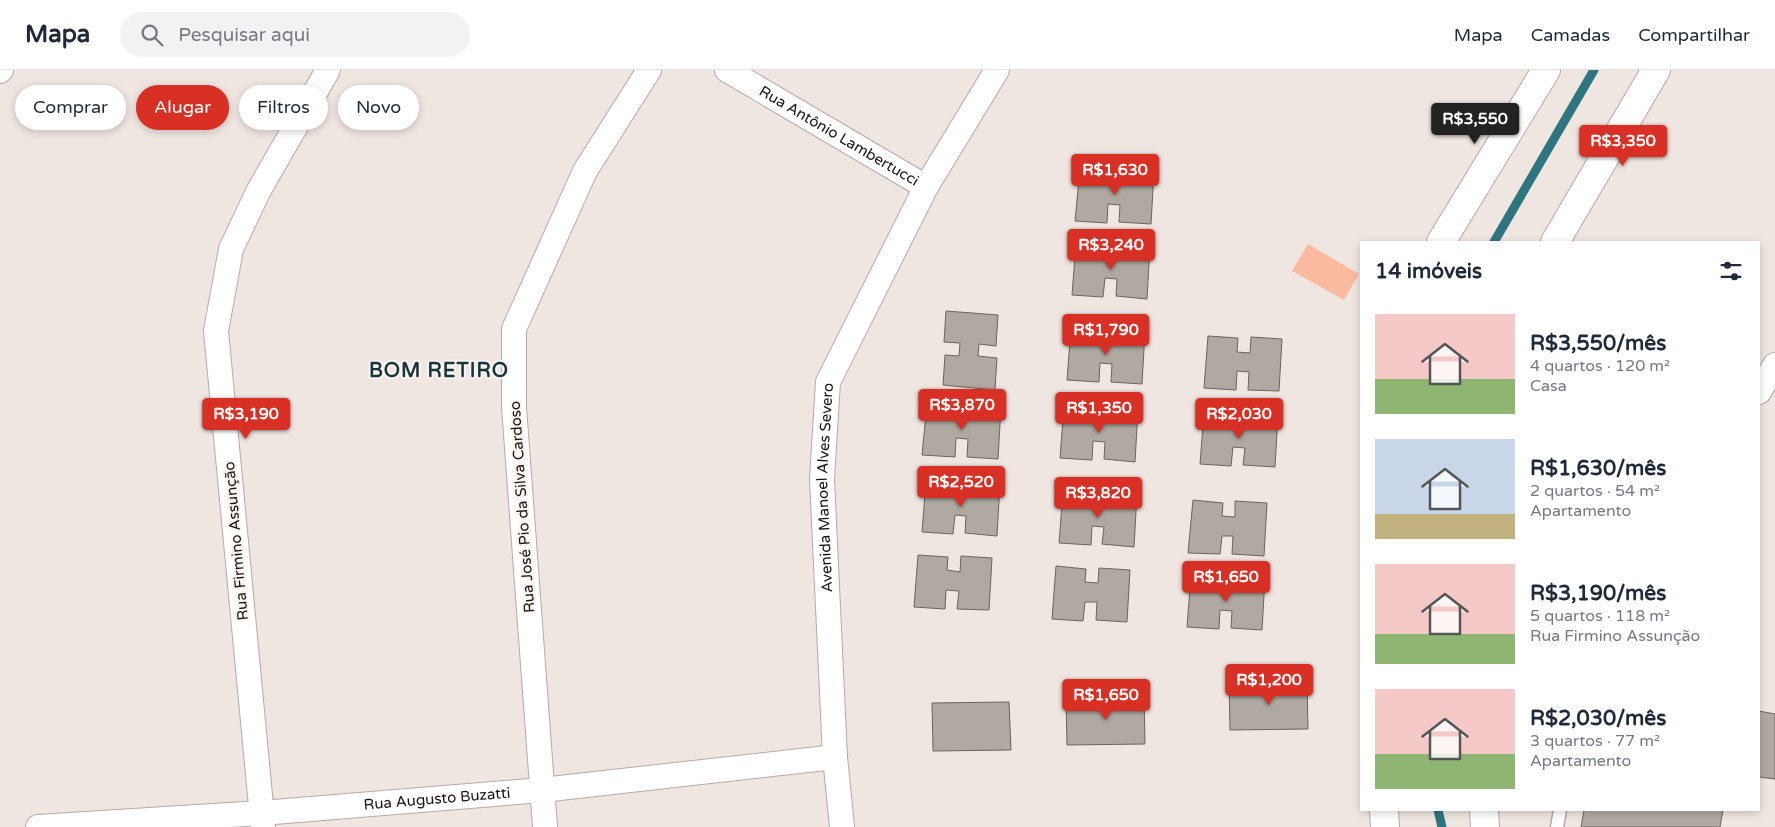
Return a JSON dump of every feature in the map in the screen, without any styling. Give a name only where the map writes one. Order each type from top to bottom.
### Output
[{"type":"street","name":"Rua Firmino Assunção","points":[[262,820],[216,331],[231,248],[259,190],[328,70]]},
{"type":"street","name":"Rua José Pio da Silva Cardoso","points":[[545,827],[514,407],[514,329],[585,171],[649,70]]},
{"type":"street","name":"Rua Antônio Lambertucci","points":[[727,70],[926,187]]},
{"type":"street","name":"Avenida Manoel Alves Severo","points":[[842,827],[835,757],[822,479],[828,382],[926,187],[998,70]]},
{"type":"street","points":[[1442,241],[1546,70]]},
{"type":"street","points":[[1556,241],[1656,70]]},
{"type":"street","points":[[1760,390],[1775,365]]},
{"type":"street","name":"Rua Augusto Buzatti","points":[[38,827],[262,820],[835,757]]},
{"type":"street","points":[[1384,811],[1385,827]]},
{"type":"street","points":[[1484,811],[1485,827]]},
{"type":"lane","points":[[1557,827],[1560,811]]},
{"type":"shaded area","points":[[1308,244],[1359,274],[1344,300],[1292,271]]},
{"type":"building","points":[[1080,168],[1109,171],[1109,184],[1121,185],[1123,169],[1154,172],[1151,224],[1119,222],[1120,205],[1108,204],[1107,223],[1075,221]]},
{"type":"building","points":[[1076,243],[1106,245],[1105,259],[1118,259],[1119,244],[1150,246],[1147,299],[1116,296],[1117,279],[1105,278],[1103,297],[1072,295]]},
{"type":"building","points":[[946,311],[998,315],[996,346],[979,344],[978,356],[997,358],[995,390],[943,385],[945,355],[959,356],[960,343],[944,342]]},
{"type":"building","points":[[1071,328],[1101,330],[1100,344],[1113,345],[1114,329],[1145,331],[1142,384],[1111,382],[1112,364],[1100,363],[1099,382],[1067,380]]},
{"type":"building","points":[[1208,336],[1238,338],[1237,352],[1250,353],[1251,337],[1282,339],[1279,391],[1248,390],[1249,372],[1237,371],[1236,390],[1204,388]]},
{"type":"building","points":[[927,403],[957,405],[956,419],[968,420],[970,404],[1001,407],[998,459],[967,457],[968,439],[956,438],[955,457],[922,455]]},
{"type":"building","points":[[1064,406],[1094,408],[1093,422],[1106,423],[1107,407],[1138,409],[1135,462],[1104,459],[1105,442],[1093,441],[1092,460],[1060,458]]},
{"type":"building","points":[[1204,412],[1234,414],[1233,428],[1246,429],[1247,413],[1278,415],[1275,467],[1243,465],[1245,448],[1233,447],[1231,466],[1200,464]]},
{"type":"building","points":[[926,480],[956,482],[955,496],[968,497],[969,481],[1000,483],[997,536],[965,533],[966,516],[955,515],[953,534],[922,532]]},
{"type":"building","points":[[1063,491],[1093,493],[1092,507],[1105,508],[1105,492],[1137,494],[1134,547],[1102,544],[1104,527],[1092,526],[1091,545],[1059,543]]},
{"type":"building","points":[[1193,500],[1223,503],[1222,516],[1235,517],[1235,501],[1267,503],[1264,556],[1232,554],[1233,536],[1222,536],[1220,554],[1188,553]]},
{"type":"building","points":[[918,555],[948,557],[947,570],[960,572],[961,556],[992,558],[989,610],[957,609],[959,591],[946,590],[945,609],[914,607]]},
{"type":"building","points":[[1056,566],[1086,569],[1085,582],[1098,583],[1099,568],[1130,570],[1127,622],[1096,620],[1097,602],[1085,602],[1083,621],[1052,619]]},
{"type":"building","points":[[1191,575],[1221,577],[1220,591],[1233,592],[1234,576],[1265,578],[1262,630],[1231,628],[1232,611],[1220,610],[1219,629],[1187,627]]},
{"type":"building","points":[[1307,681],[1308,729],[1230,730],[1229,682]]},
{"type":"building","points":[[1144,696],[1145,744],[1067,745],[1066,697]]},
{"type":"building","points":[[1009,702],[1011,750],[933,751],[932,703]]},
{"type":"building","points":[[1760,711],[1775,714],[1775,779],[1760,777]]},
{"type":"building","points":[[1584,811],[1723,811],[1720,827],[1581,827]]},
{"type":"waterway","points":[[1495,241],[1594,70]]},
{"type":"waterway","points":[[1438,811],[1442,827]]},
{"type":"district","name":"BOM RETIRO","points":[[439,371]]}]
